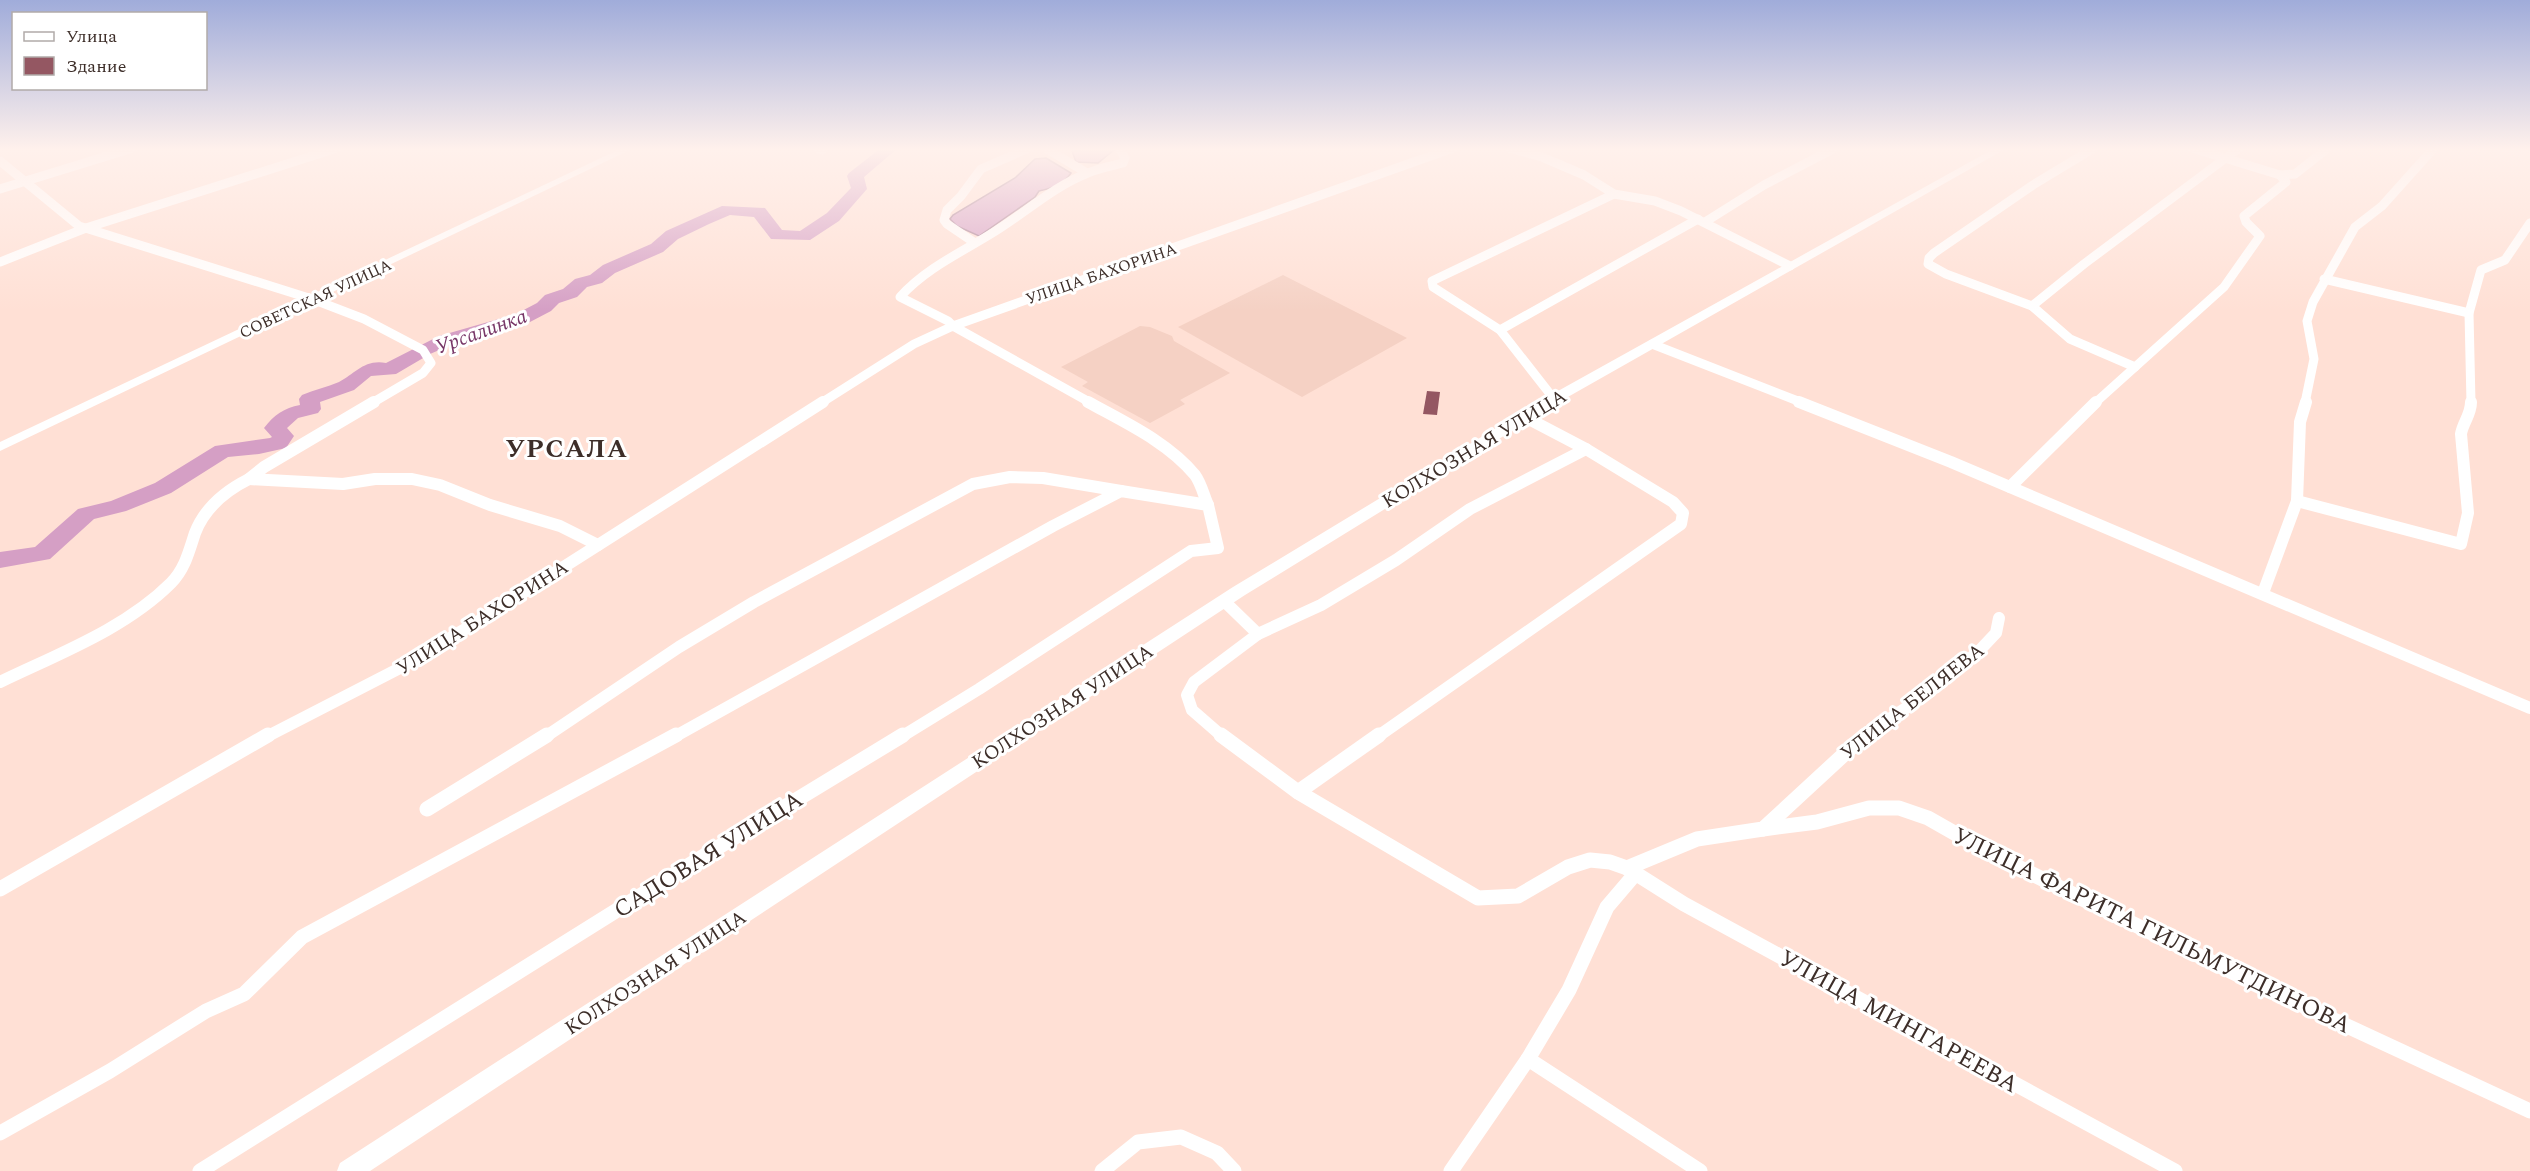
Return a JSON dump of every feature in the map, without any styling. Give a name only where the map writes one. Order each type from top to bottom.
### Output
[{"type":"main road","name":"КОЛХОЗНАЯ УЛИЦА","points":[[349,1171],[1224,601],[1554,399],[1904,203]]},
{"type":"street","points":[[0,682],[99,633],[138,609],[174,581],[186,562],[203,517],[219,497],[264,467],[423,373],[432,363],[423,350],[364,319],[312,299],[80,226],[52,203]]},
{"type":"street","points":[[0,262],[86,228],[166,203]]},
{"type":"street","name":"СОВЕТСКАЯ УЛИЦА","points":[[0,447],[514,203]]},
{"type":"street","points":[[955,203],[947,210],[944,220],[975,243]]},
{"type":"street","points":[[1040,203],[958,252],[910,286],[900,297],[948,321],[953,326],[1136,429],[1176,456],[1196,477],[1208,505]]},
{"type":"street","name":"УЛИЦА БАХОРИНА","points":[[0,889],[286,725],[400,668],[914,344],[953,326],[1299,203]]},
{"type":"street","points":[[1554,399],[1500,330],[1433,287],[1432,281],[1596,203]]},
{"type":"street","points":[[1659,203],[1702,220],[1790,266]]},
{"type":"street","points":[[1500,330],[1733,203]]},
{"type":"street","points":[[2007,203],[1934,253],[1929,258],[1928,264],[1946,274],[2032,306],[2070,339],[2134,367]]},
{"type":"street","points":[[2032,306],[2074,271],[2165,203]]},
{"type":"street","points":[[2010,487],[2134,367],[2224,287],[2260,236],[2246,222],[2244,216],[2260,203]]},
{"type":"street","points":[[2263,593],[2297,501],[2300,422],[2311,383],[2314,359],[2307,321],[2324,279],[2355,227],[2385,203]]},
{"type":"street","points":[[2297,501],[2461,544],[2468,513],[2461,434],[2463,424],[2471,413],[2469,313],[2481,270],[2505,260],[2530,223]]},
{"type":"street","points":[[2324,279],[2469,313]]},
{"type":"street","points":[[1652,344],[1916,448],[2530,708]]},
{"type":"street","points":[[1298,792],[1681,524],[1683,513],[1673,502],[1586,449],[1525,417]]},
{"type":"street","name":"УЛИЦА МИНГАРЕЕВА","points":[[1586,449],[1470,509],[1396,560],[1321,604],[1258,634],[1194,682],[1187,695],[1192,710],[1240,751],[1298,792],[1478,898],[1518,896],[1568,867],[1590,860],[1610,862],[1631,870],[1684,904],[2175,1171]]},
{"type":"street","points":[[427,809],[578,716],[679,647],[785,585],[973,484],[1010,477],[1043,478],[1208,505]]},
{"type":"street","points":[[249,479],[343,484],[375,479],[412,479],[440,485],[490,505],[560,526],[598,545]]},
{"type":"street","points":[[0,1133],[110,1071],[206,1011],[244,994],[302,937],[572,793],[1053,526],[1121,491]]},
{"type":"street","name":"САДОВАЯ УЛИЦА","points":[[200,1171],[694,862],[979,689],[1191,551],[1218,548],[1208,505]]},
{"type":"street","points":[[1224,601],[1258,634]]},
{"type":"street","name":"УЛИЦА БЕЛЯЕВА","points":[[1763,828],[1864,736],[1931,691],[1979,651],[1996,633],[1999,618]]},
{"type":"street","name":"УЛИЦА ФАРИТА ГИЛЬМУТДИНОВА","points":[[1763,828],[1817,822],[1869,808],[1899,808],[1928,818],[1986,851],[2200,957],[2530,1111]]},
{"type":"street","points":[[1451,1171],[1528,1059],[1569,990],[1607,907],[1631,870],[1697,839],[1763,828]]},
{"type":"street","points":[[1528,1059],[1700,1171]]},
{"type":"street","points":[[1102,1171],[1138,1142],[1181,1137],[1217,1153],[1234,1171]]},
{"type":"shaded area","points":[[974,203],[1027,203],[979,236],[957,226],[950,219]]},
{"type":"shaded area","points":[[1283,275],[1407,338],[1302,397],[1178,327]]},
{"type":"shaded area","points":[[1140,326],[1150,327],[1172,336],[1174,341],[1230,373],[1180,400],[1185,404],[1150,423],[1082,386],[1088,382],[1061,367]]},
{"type":"building","points":[[1427,391],[1440,392],[1437,415],[1423,414]]},
{"type":"waterway","name":"Урсалинка","points":[[0,560],[42,554],[86,514],[118,506],[163,488],[223,451],[259,448],[278,443],[283,436],[275,428],[291,413],[311,409],[309,399],[347,386],[364,372],[380,368],[389,370],[423,350],[446,340],[523,318],[544,307],[552,299],[570,293],[581,283],[596,279],[609,269],[657,248],[672,235],[703,220],[728,210],[759,212],[777,235],[804,236],[833,217],[846,203]]},
{"type":"district","name":"УРСАЛА","points":[[567,448]]}]
